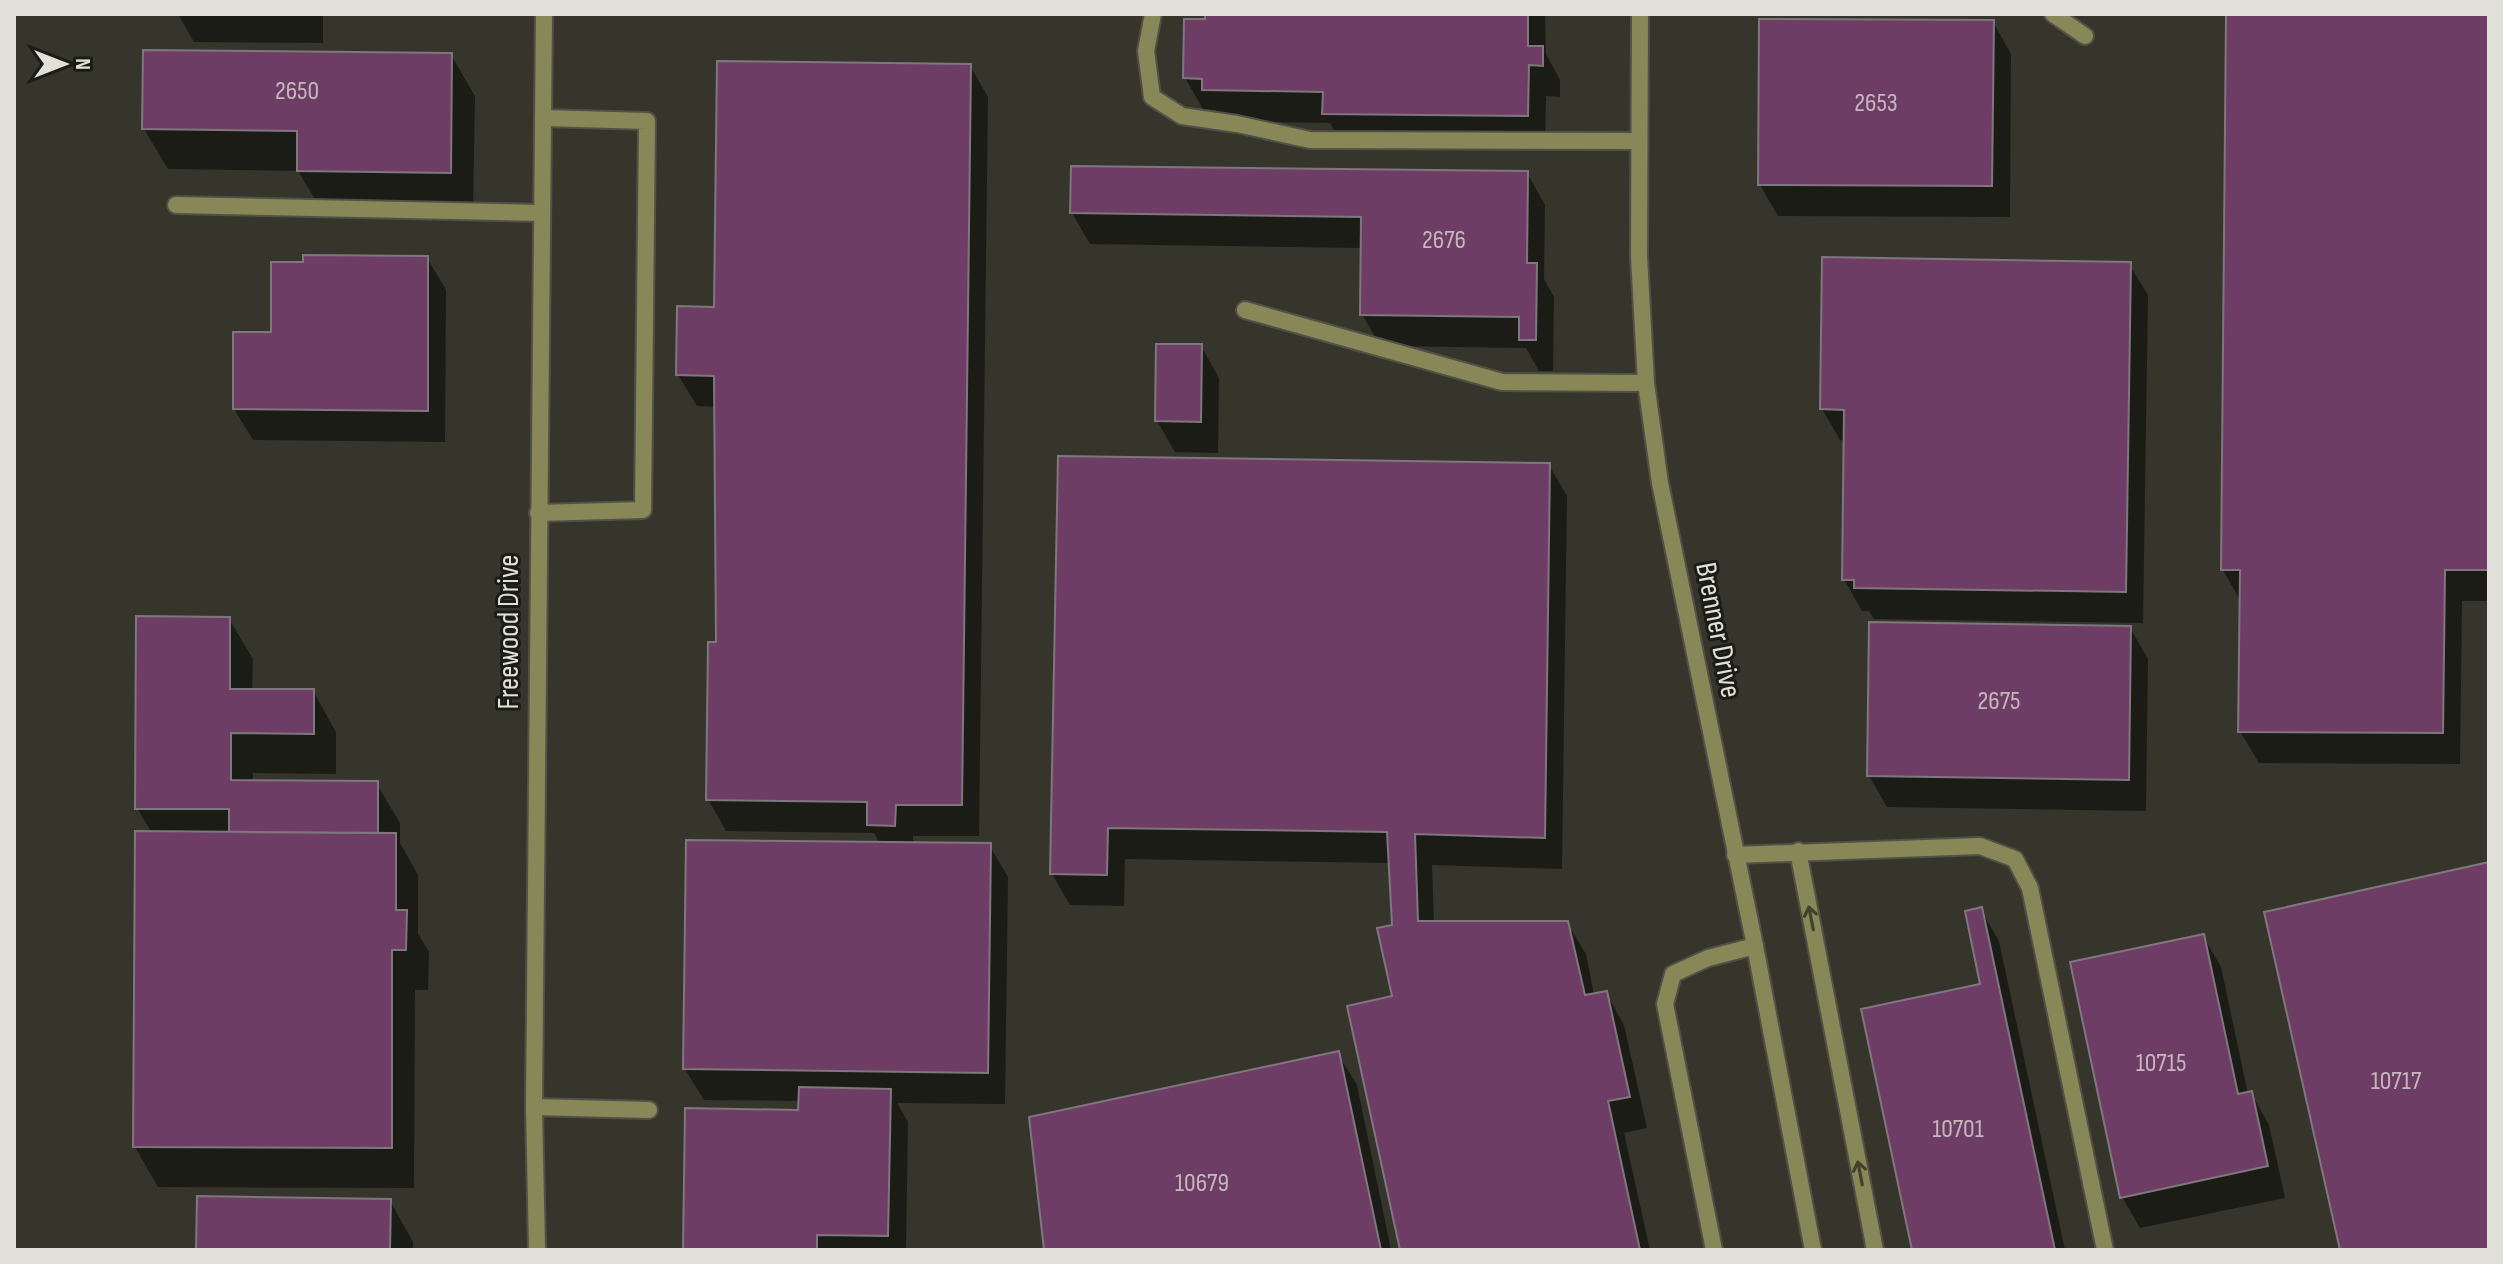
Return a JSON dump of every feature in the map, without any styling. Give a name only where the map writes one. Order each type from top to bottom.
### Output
[{"type":"street","name":"Freewood Drive","points":[[537,1250],[534,1107],[544,14]]},
{"type":"street","points":[[1153,14],[1146,51],[1152,97],[1182,116],[1310,140],[1639,141]]},
{"type":"street","name":"Brenner Drive","points":[[1640,14],[1639,256],[1646,383],[1660,483],[1755,946],[1813,1250]]},
{"type":"street","points":[[2053,14],[2085,36]]},
{"type":"street","points":[[538,513],[643,510],[647,121],[543,118]]},
{"type":"street","points":[[176,205],[541,213]]},
{"type":"street","points":[[1245,310],[1502,382],[1646,383]]},
{"type":"street","points":[[1735,855],[1980,846],[2015,859],[2030,888],[2105,1250]]},
{"type":"street","points":[[1798,851],[1875,1250]]},
{"type":"street","points":[[1714,1250],[1665,1004],[1673,974],[1708,958],[1755,946]]},
{"type":"street","points":[[534,1107],[649,1110]]},
{"type":"building","points":[[1205,14],[1528,14],[1528,46],[1543,46],[1543,66],[1529,65],[1528,116],[1322,114],[1323,92],[1202,90],[1202,79],[1183,78],[1184,19],[1205,19]]},
{"type":"building","points":[[2226,14],[2489,14],[2489,570],[2445,570],[2443,733],[2238,732],[2240,570],[2221,570]]},
{"type":"building","points":[[1759,19],[1994,20],[1992,186],[1758,185]]},
{"type":"building","points":[[143,50],[452,53],[451,173],[297,171],[297,131],[142,129]]},
{"type":"building","points":[[717,61],[971,64],[962,805],[896,805],[895,826],[867,825],[867,802],[706,800],[708,642],[716,642],[714,376],[676,375],[677,306],[714,307]]},
{"type":"building","points":[[1071,166],[1528,171],[1527,263],[1537,263],[1536,340],[1519,340],[1519,317],[1360,315],[1361,217],[1070,213]]},
{"type":"building","points":[[303,255],[428,256],[428,411],[233,409],[233,332],[271,332],[271,262],[303,262]]},
{"type":"building","points":[[1822,257],[2131,262],[2126,592],[1854,588],[1854,580],[1842,580],[1844,410],[1820,409]]},
{"type":"building","points":[[1156,344],[1202,344],[1201,422],[1155,421]]},
{"type":"building","points":[[1058,456],[1550,463],[1545,838],[1415,834],[1418,921],[1568,921],[1585,995],[1607,991],[1630,1097],[1608,1101],[1640,1250],[1400,1250],[1347,1006],[1392,996],[1377,928],[1392,925],[1387,832],[1108,828],[1107,875],[1050,874]]},
{"type":"building","points":[[136,616],[230,617],[230,689],[314,689],[314,734],[231,733],[231,780],[378,781],[378,833],[229,832],[229,809],[135,809]]},
{"type":"building","points":[[1869,622],[2131,626],[2129,780],[1867,776]]},
{"type":"building","points":[[135,831],[396,833],[396,910],[407,910],[406,950],[392,950],[392,1148],[133,1147]]},
{"type":"building","points":[[686,840],[991,843],[988,1073],[683,1069]]},
{"type":"building","points":[[2489,862],[2489,1250],[2340,1250],[2264,912]]},
{"type":"building","points":[[1982,907],[2055,1250],[1912,1250],[1861,1009],[1980,984],[1965,911]]},
{"type":"building","points":[[2204,934],[2238,1094],[2252,1091],[2268,1166],[2120,1198],[2070,962]]},
{"type":"building","points":[[1339,1051],[1381,1250],[1044,1250],[1029,1117]]},
{"type":"building","points":[[799,1087],[891,1089],[888,1236],[817,1235],[817,1250],[683,1250],[685,1108],[798,1110]]},
{"type":"building","points":[[197,1196],[391,1199],[390,1250],[196,1250]]}]
